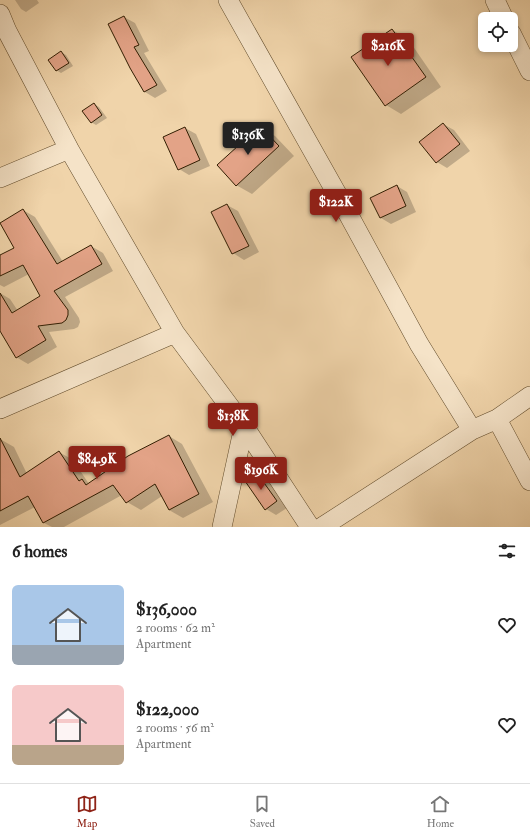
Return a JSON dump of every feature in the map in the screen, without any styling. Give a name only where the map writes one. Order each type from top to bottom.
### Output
[{"type":"street","points":[[228,0],[346,210],[419,344],[472,430]]},
{"type":"street","points":[[494,0],[500,12]]},
{"type":"street","points":[[0,14],[7,31],[69,148],[175,333],[244,426],[310,527]]},
{"type":"street","points":[[518,47],[530,71]]},
{"type":"street","points":[[0,178],[69,148]]},
{"type":"street","points":[[0,409],[175,333]]},
{"type":"street","points":[[322,527],[472,430],[497,419],[530,396]]},
{"type":"street","points":[[497,419],[530,481]]},
{"type":"street","points":[[222,527],[244,426]]},
{"type":"building","points":[[124,16],[139,45],[134,47],[157,85],[144,92],[108,24]]},
{"type":"building","points":[[392,29],[426,77],[385,106],[351,57]]},
{"type":"building","points":[[61,51],[69,63],[56,71],[48,60]]},
{"type":"building","points":[[94,103],[102,115],[91,123],[82,111]]},
{"type":"building","points":[[443,123],[460,144],[436,163],[419,142]]},
{"type":"building","points":[[260,126],[279,146],[236,186],[217,165]]},
{"type":"building","points":[[185,127],[200,160],[178,170],[163,137]]},
{"type":"building","points":[[397,185],[406,206],[380,218],[370,198]]},
{"type":"building","points":[[227,204],[249,246],[232,254],[211,212]]},
{"type":"building","points":[[23,209],[57,264],[91,245],[102,264],[54,291],[68,310],[66,320],[62,323],[38,326],[46,340],[16,358],[0,331],[0,293],[12,313],[40,296],[23,265],[0,276],[0,255],[14,248],[0,223]]},
{"type":"building","points":[[169,435],[199,494],[169,510],[155,484],[126,503],[113,485],[43,523],[28,496],[0,511],[0,438],[20,477],[59,451],[79,481],[82,479],[86,485],[128,456]]},
{"type":"building","points":[[257,473],[277,501],[265,510],[245,481]]}]
